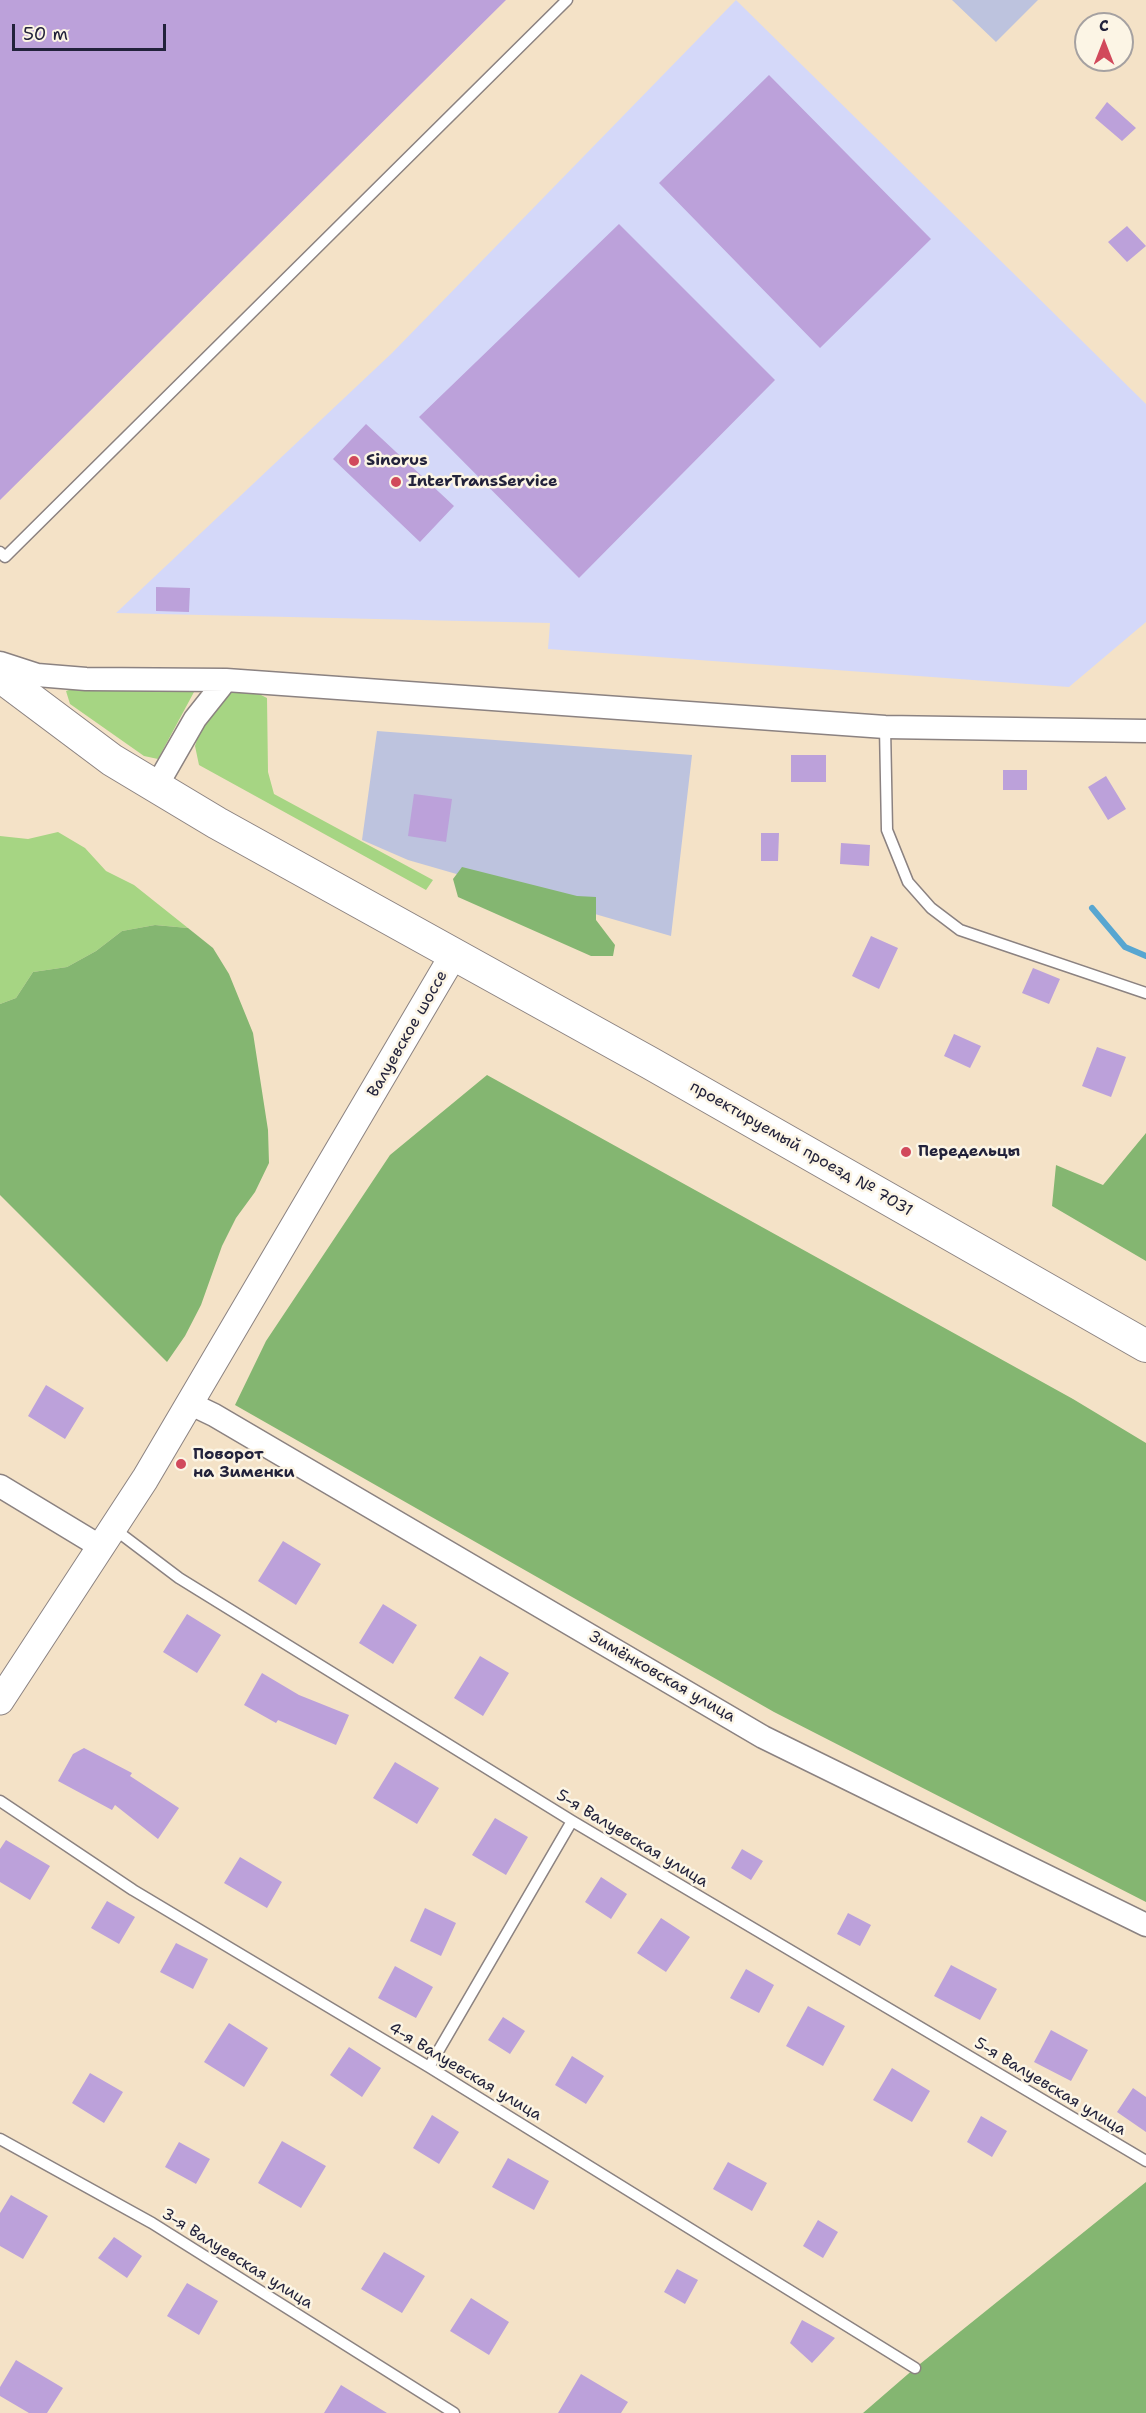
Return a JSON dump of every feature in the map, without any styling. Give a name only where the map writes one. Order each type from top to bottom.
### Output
[{"type":"main road","name":"Валуевское шоссе","points":[[0,676],[112,760],[156,788],[454,954]]},
{"type":"main road","name":"проектируемый проезд № 7031","points":[[454,954],[1146,1346]]},
{"type":"street","points":[[0,663],[37,675],[86,679],[226,680],[885,727],[1146,730]]},
{"type":"street","points":[[156,788],[195,719],[226,680]]},
{"type":"street","name":"Валуевское шоссе","points":[[0,1701],[146,1479],[454,954]]},
{"type":"street","name":"Зимёнковская улица","points":[[191,1404],[224,1420],[764,1737],[1146,1925]]},
{"type":"street","points":[[0,1486],[107,1537]]},
{"type":"lane","points":[[0,552],[5,557],[567,0]]},
{"type":"lane","points":[[885,727],[887,830],[909,882],[931,908],[960,930],[1146,993]]},
{"type":"lane","name":"5-я Валуевская улица","points":[[107,1537],[179,1578],[572,1821],[1146,2161]]},
{"type":"lane","name":"4-я Валуевская улица","points":[[0,1801],[133,1890],[429,2067],[915,2368]]},
{"type":"lane","points":[[429,2067],[572,1821]]},
{"type":"lane","name":"3-я Валуевская улица","points":[[0,2139],[152,2223],[454,2413]]},
{"type":"shaded area","points":[[736,0],[1146,404],[1146,622],[1069,687],[548,649],[550,623],[116,613],[392,353]]},
{"type":"shaded area","points":[[952,0],[1038,0],[996,42]]},
{"type":"shaded area","points":[[377,731],[692,755],[671,936],[408,860],[362,840]]},
{"type":"green space","points":[[75,688],[189,689],[194,692],[158,759],[144,756],[70,704],[66,691]]},
{"type":"green space","points":[[228,691],[255,692],[267,698],[268,772],[274,794],[433,880],[426,890],[199,765],[195,746],[199,733]]},
{"type":"green space","points":[[58,832],[85,848],[106,871],[134,885],[188,928],[155,925],[122,931],[96,951],[67,967],[33,972],[16,998],[0,1004],[0,836],[28,839]]},
{"type":"green space","points":[[462,867],[577,896],[596,897],[596,920],[615,945],[613,956],[591,956],[458,897],[453,879]]},
{"type":"green space","points":[[155,925],[188,928],[213,948],[229,974],[253,1033],[268,1130],[269,1163],[255,1192],[236,1218],[222,1246],[201,1305],[185,1336],[167,1362],[0,1195],[0,1004],[16,998],[33,972],[67,967],[96,951],[122,931]]},
{"type":"green space","points":[[487,1075],[1073,1399],[1146,1443],[1146,1902],[774,1712],[235,1405],[266,1341],[390,1155]]},
{"type":"green space","points":[[1146,1133],[1146,1261],[1052,1206],[1056,1165],[1103,1185]]},
{"type":"green space","points":[[1146,2182],[1146,2413],[863,2413],[915,2368]]},
{"type":"building","points":[[0,0],[506,0],[0,500]]},
{"type":"building","points":[[769,75],[931,239],[820,348],[659,183]]},
{"type":"building","points":[[1107,102],[1136,128],[1122,141],[1095,118]]},
{"type":"building","points":[[619,224],[775,380],[579,578],[419,417]]},
{"type":"building","points":[[1127,226],[1146,246],[1127,262],[1108,242]]},
{"type":"building","points":[[366,424],[454,506],[420,542],[333,459]]},
{"type":"building","points":[[156,587],[190,588],[189,612],[156,611]]},
{"type":"building","points":[[791,755],[826,755],[826,782],[791,782]]},
{"type":"building","points":[[1003,770],[1027,770],[1027,790],[1003,790]]},
{"type":"building","points":[[1106,776],[1126,809],[1108,820],[1088,787]]},
{"type":"building","points":[[414,794],[452,799],[446,842],[408,836]]},
{"type":"building","points":[[761,833],[779,833],[778,861],[761,861]]},
{"type":"building","points":[[841,843],[870,845],[869,866],[840,864]]},
{"type":"building","points":[[871,936],[898,948],[879,989],[852,976]]},
{"type":"building","points":[[1033,968],[1060,979],[1049,1004],[1022,993]]},
{"type":"building","points":[[954,1034],[981,1046],[970,1068],[944,1056]]},
{"type":"building","points":[[1097,1047],[1126,1057],[1111,1097],[1082,1086]]},
{"type":"building","points":[[46,1385],[84,1408],[65,1439],[28,1416]]},
{"type":"building","points":[[283,1541],[321,1564],[296,1605],[258,1581]]},
{"type":"building","points":[[383,1604],[417,1625],[393,1664],[359,1643]]},
{"type":"building","points":[[187,1614],[221,1635],[197,1673],[163,1652]]},
{"type":"building","points":[[480,1656],[509,1673],[483,1716],[454,1698]]},
{"type":"building","points":[[262,1673],[299,1695],[349,1715],[336,1745],[278,1720],[276,1723],[244,1705]]},
{"type":"building","points":[[84,1748],[132,1773],[130,1776],[179,1808],[158,1839],[115,1805],[112,1810],[58,1781],[73,1754]]},
{"type":"building","points":[[395,1762],[439,1788],[417,1824],[373,1798]]},
{"type":"building","points":[[495,1818],[528,1837],[506,1875],[472,1855]]},
{"type":"building","points":[[6,1840],[50,1866],[30,1900],[0,1882],[0,1849]]},
{"type":"building","points":[[742,1849],[763,1861],[751,1880],[731,1868]]},
{"type":"building","points":[[240,1857],[282,1882],[267,1908],[224,1883]]},
{"type":"building","points":[[601,1877],[627,1894],[611,1919],[585,1902]]},
{"type":"building","points":[[107,1901],[135,1917],[119,1944],[91,1928]]},
{"type":"building","points":[[425,1908],[456,1923],[441,1956],[410,1941]]},
{"type":"building","points":[[848,1913],[871,1925],[860,1946],[837,1934]]},
{"type":"building","points":[[661,1918],[690,1937],[666,1972],[637,1953]]},
{"type":"building","points":[[176,1943],[208,1959],[193,1989],[160,1972]]},
{"type":"building","points":[[951,1965],[997,1989],[980,2020],[934,1996]]},
{"type":"building","points":[[395,1966],[433,1987],[416,2018],[378,1998]]},
{"type":"building","points":[[746,1969],[774,1985],[759,2013],[730,1998]]},
{"type":"building","points":[[808,2006],[845,2026],[823,2066],[786,2046]]},
{"type":"building","points":[[503,2017],[525,2031],[510,2054],[488,2040]]},
{"type":"building","points":[[229,2023],[268,2048],[244,2087],[204,2062]]},
{"type":"building","points":[[1051,2030],[1088,2050],[1071,2081],[1034,2062]]},
{"type":"building","points":[[349,2047],[381,2068],[362,2097],[330,2075]]},
{"type":"building","points":[[572,2056],[604,2076],[586,2104],[555,2085]]},
{"type":"building","points":[[892,2068],[930,2091],[912,2122],[873,2100]]},
{"type":"building","points":[[90,2073],[123,2092],[104,2123],[72,2103]]},
{"type":"building","points":[[1133,2088],[1146,2097],[1146,2132],[1117,2112]]},
{"type":"building","points":[[432,2115],[459,2132],[439,2164],[413,2148]]},
{"type":"building","points":[[981,2116],[1007,2131],[992,2157],[967,2142]]},
{"type":"building","points":[[282,2141],[326,2166],[301,2208],[258,2183]]},
{"type":"building","points":[[179,2142],[210,2159],[196,2184],[165,2167]]},
{"type":"building","points":[[508,2158],[549,2181],[534,2210],[492,2187]]},
{"type":"building","points":[[728,2162],[767,2183],[752,2211],[713,2189]]},
{"type":"building","points":[[11,2195],[48,2216],[23,2259],[0,2246],[0,2213]]},
{"type":"building","points":[[818,2220],[838,2232],[823,2258],[803,2246]]},
{"type":"building","points":[[114,2237],[142,2256],[127,2278],[98,2258]]},
{"type":"building","points":[[384,2252],[425,2276],[402,2313],[361,2289]]},
{"type":"building","points":[[677,2269],[698,2280],[685,2304],[664,2292]]},
{"type":"building","points":[[187,2283],[218,2301],[199,2335],[167,2316]]},
{"type":"building","points":[[471,2298],[509,2322],[489,2355],[450,2331]]},
{"type":"building","points":[[802,2320],[835,2338],[812,2363],[790,2343]]},
{"type":"building","points":[[16,2360],[63,2388],[47,2413],[29,2413],[0,2396],[0,2387]]},
{"type":"building","points":[[581,2374],[628,2402],[621,2413],[558,2413]]},
{"type":"building","points":[[341,2385],[387,2413],[324,2413]]},
{"type":"waterway","points":[[1092,908],[1125,947],[1146,956]]},
{"type":"place","name":"Sinorus","points":[[354,461]]},
{"type":"place","name":"InterTransService","points":[[396,482]]},
{"type":"place","name":"Передельцы","points":[[906,1152]]},
{"type":"place","name":"Поворот на Зименки","points":[[181,1464]]}]
